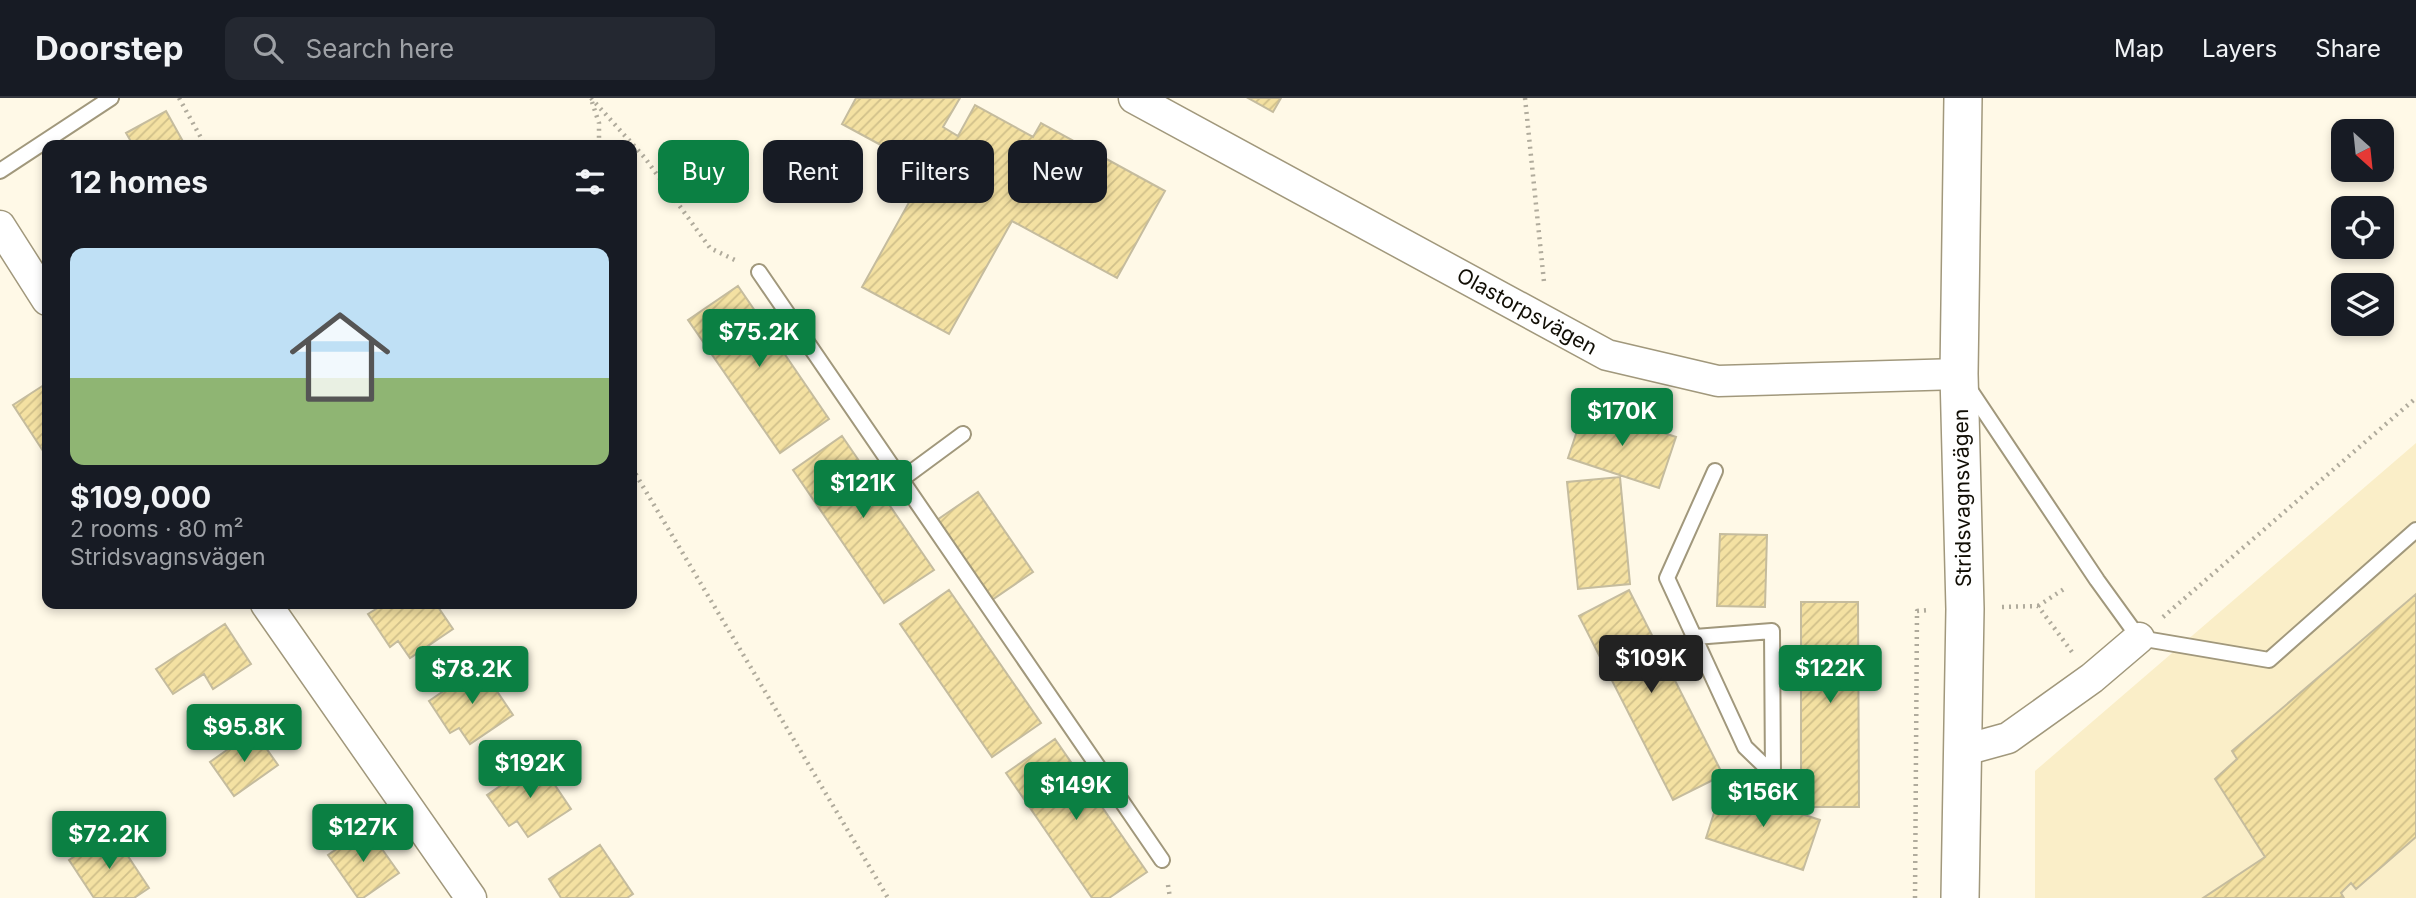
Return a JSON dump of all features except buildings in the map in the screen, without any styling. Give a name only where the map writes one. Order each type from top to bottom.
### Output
[{"type":"street","name":"Olastorpsvägen","points":[[1134,98],[1607,355],[1718,381],[1959,374]]},
{"type":"street","name":"Stridsvagnsvägen","points":[[1960,898],[1965,608],[1959,374],[1963,98]]},
{"type":"street","points":[[0,226],[42,292]]},
{"type":"street","points":[[269,609],[471,898]]},
{"type":"street","points":[[1961,751],[2008,738],[2092,678],[2139,638]]},
{"type":"lane","points":[[47,140],[111,98]]},
{"type":"lane","points":[[0,171],[42,143]]},
{"type":"lane","points":[[759,272],[1162,860]]},
{"type":"lane","points":[[1959,374],[2139,638],[2269,660],[2416,530]]},
{"type":"lane","points":[[902,479],[962,434]]},
{"type":"lane","points":[[1695,637],[1772,631],[1773,774],[1745,747],[1667,578],[1715,471]]},
{"type":"path","points":[[178,98],[202,140]]},
{"type":"path","points":[[591,98],[598,123],[599,140]]},
{"type":"path","points":[[591,98],[629,140]]},
{"type":"path","points":[[1525,98],[1548,323]]},
{"type":"path","points":[[637,149],[710,248],[759,272]]},
{"type":"path","points":[[2139,638],[2416,398]]},
{"type":"path","points":[[637,476],[888,898]]},
{"type":"path","points":[[2038,607],[2067,587]]},
{"type":"shaded area","points":[[2416,443],[2416,898],[2035,898],[2035,771]]}]
